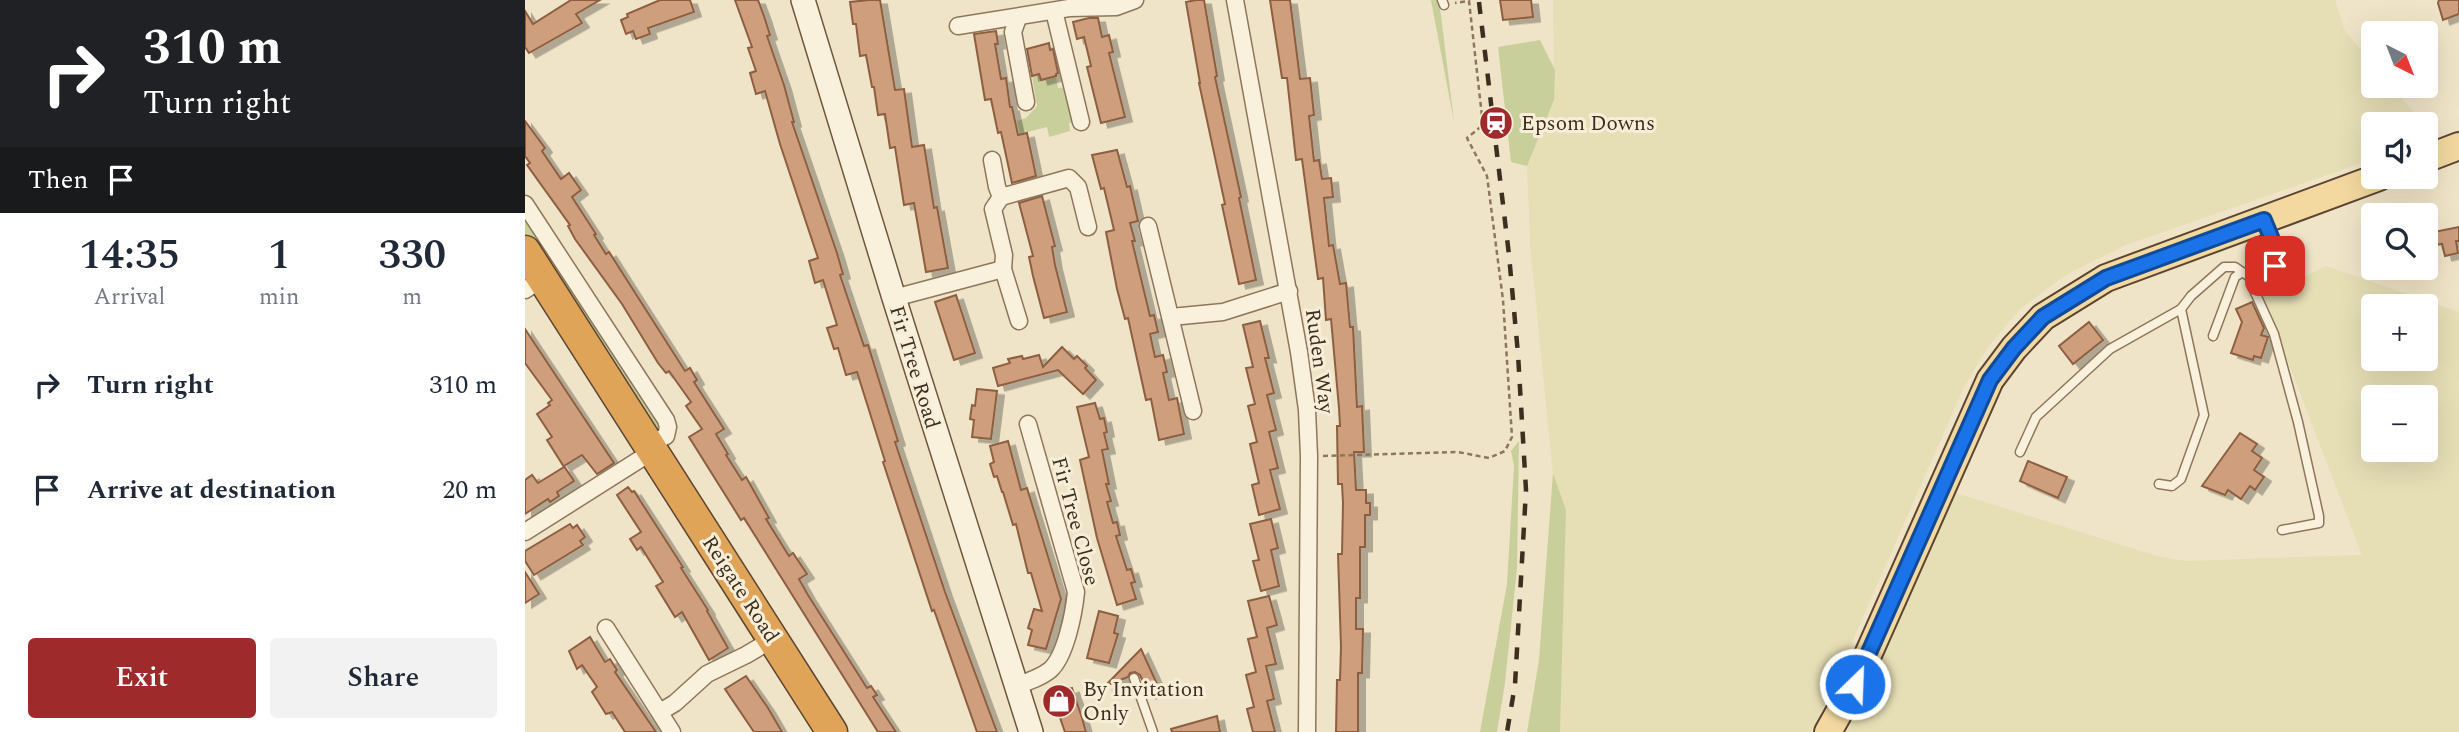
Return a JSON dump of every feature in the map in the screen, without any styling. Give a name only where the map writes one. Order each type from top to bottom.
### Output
[{"type":"highway","name":"Reigate Road","points":[[525,251],[534,284],[651,448],[832,732]]},
{"type":"main road","name":"Fir Tree Road","points":[[803,0],[1031,732]]},
{"type":"main road","points":[[2438,154],[2459,146]]},
{"type":"main road","points":[[1828,732],[1855,684],[1990,380],[2014,348],[2043,317],[2106,278],[2361,184]]},
{"type":"street","points":[[958,26],[1069,8],[1116,6],[1135,0]]},
{"type":"street","name":"Ruden Way","points":[[1235,0],[1289,291],[1307,410],[1307,732]]},
{"type":"street","points":[[1053,11],[1081,122]]},
{"type":"street","points":[[1018,18],[1013,32],[1026,102]]},
{"type":"street","points":[[992,160],[1001,197]]},
{"type":"street","points":[[1019,321],[1003,269],[1004,255],[993,209],[1001,197],[1069,178],[1078,187],[1088,227]]},
{"type":"street","points":[[525,204],[668,427],[666,436],[651,448],[525,533]]},
{"type":"street","points":[[1148,226],[1193,411]]},
{"type":"street","points":[[894,298],[1003,269]]},
{"type":"street","points":[[1171,317],[1223,312],[1289,291]]},
{"type":"street","name":"Fir Tree Close","points":[[1015,686],[1038,678],[1059,659],[1075,606],[1076,592],[1028,424]]},
{"type":"street","points":[[606,628],[672,732]]},
{"type":"street","points":[[660,712],[707,674],[773,639]]},
{"type":"lane","points":[[2020,452],[2036,417],[2110,349],[2181,309],[2191,296],[2224,267],[2235,267],[2251,278],[2268,272],[2275,266],[2277,258],[2264,220]]},
{"type":"lane","points":[[2213,336],[2235,277],[2241,273]]},
{"type":"lane","points":[[2251,278],[2274,334],[2298,422],[2319,516],[2319,523],[2282,530]]},
{"type":"lane","points":[[2159,484],[2172,486],[2182,479],[2204,415],[2181,309]]},
{"type":"lane","points":[[1134,678],[1153,732]]},
{"type":"path","points":[[1309,456],[1458,452],[1489,458],[1505,451],[1512,437],[1504,312],[1487,176],[1467,138],[1483,125],[1469,1],[1443,2]]},
{"type":"path","points":[[1483,123],[1489,123]]},
{"type":"path","points":[[1504,312],[1509,311]]},
{"type":"shaded area","points":[[1553,0],[2335,0],[2345,31],[2361,50],[2361,98],[2401,98],[2414,112],[2361,112],[2361,163],[2126,245],[2064,276],[2019,310],[1988,347],[1964,387],[1816,724],[1810,732],[1560,732],[1566,510],[1553,475],[1530,243],[1527,166],[1554,100]]},
{"type":"shaded area","points":[[2326,266],[2407,294],[2361,294],[2361,371],[2438,371],[2438,305],[2459,312],[2459,732],[1847,732],[1953,492],[2157,556],[2185,561],[2362,555],[2263,296]]},
{"type":"green space","points":[[1431,0],[1438,0],[1441,15],[1454,122]]},
{"type":"green space","points":[[1540,40],[1555,70],[1554,100],[1527,166],[1511,162],[1498,47]]},
{"type":"green space","points":[[1039,74],[1041,80],[1056,76],[1058,88],[1069,87],[1073,122],[1069,123],[1070,131],[1049,137],[1047,127],[1020,134],[1017,121],[1026,118],[1037,106],[1032,76]]},
{"type":"green space","points":[[525,214],[658,421],[658,433],[525,237]]},
{"type":"green space","points":[[1519,441],[1517,568],[1505,683],[1497,732],[1480,732],[1507,584],[1514,466],[1511,451]]},
{"type":"green space","points":[[1553,473],[1566,510],[1560,732],[1527,732],[1539,660]]},
{"type":"building","points":[[571,0],[600,0],[576,14],[582,23],[529,53],[525,47],[525,11],[533,24]]},
{"type":"building","points":[[660,0],[690,0],[694,12],[648,28],[650,34],[636,39],[633,31],[626,34],[621,20],[628,17],[627,14]]},
{"type":"building","points":[[735,0],[758,0],[764,16],[770,35],[767,36],[784,85],[792,122],[837,253],[843,274],[840,275],[864,346],[868,345],[898,441],[895,442],[945,592],[997,732],[977,732],[934,610],[932,611],[883,462],[885,461],[857,372],[846,375],[838,348],[834,349],[827,328],[837,325],[823,280],[815,283],[809,261],[818,258],[765,91],[756,94],[750,73],[756,71],[748,48],[752,47]]},
{"type":"building","points":[[880,0],[895,90],[904,89],[912,147],[924,145],[934,208],[937,207],[948,268],[926,272],[914,203],[904,205],[895,147],[890,148],[885,114],[878,115],[866,55],[860,56],[850,2]]},
{"type":"building","points":[[1204,0],[1217,76],[1215,77],[1256,280],[1239,284],[1199,83],[1186,2]]},
{"type":"building","points":[[1270,0],[1290,0],[1300,79],[1310,78],[1314,115],[1309,116],[1314,161],[1319,160],[1322,179],[1331,178],[1333,197],[1324,198],[1329,246],[1333,245],[1340,284],[1346,283],[1350,327],[1353,327],[1357,407],[1362,406],[1364,452],[1354,452],[1356,490],[1366,490],[1366,503],[1370,503],[1370,515],[1365,515],[1365,547],[1360,547],[1360,598],[1356,598],[1356,629],[1363,629],[1362,673],[1358,673],[1358,732],[1336,732],[1341,647],[1338,554],[1342,554],[1343,503],[1342,484],[1338,484],[1337,426],[1340,426],[1331,319],[1326,320],[1323,278],[1318,279],[1302,159],[1296,160],[1287,78],[1282,78]]},
{"type":"building","points":[[1500,0],[1531,0],[1533,17],[1503,20]]},
{"type":"building","points":[[2439,0],[2459,0],[2459,14],[2443,20]]},
{"type":"building","points":[[1098,18],[1102,37],[1109,35],[1113,52],[1109,53],[1125,117],[1101,123],[1087,67],[1091,66],[1084,37],[1077,39],[1073,22]]},
{"type":"building","points":[[996,31],[998,44],[995,44],[1001,79],[1006,78],[1018,135],[1027,133],[1036,176],[1012,183],[991,99],[985,100],[974,34]]},
{"type":"building","points":[[1049,43],[1050,50],[1053,49],[1058,73],[1041,80],[1039,74],[1032,76],[1027,49]]},
{"type":"building","points":[[525,121],[545,148],[542,151],[561,179],[569,173],[581,190],[572,197],[596,234],[594,235],[606,254],[609,252],[685,371],[690,368],[697,380],[694,382],[724,429],[716,434],[728,454],[726,455],[742,480],[746,477],[769,518],[766,519],[789,556],[793,553],[807,574],[799,579],[808,595],[867,688],[871,686],[877,695],[873,697],[896,732],[878,732],[744,518],[741,520],[689,437],[702,429],[686,406],[691,402],[669,371],[666,373],[658,363],[622,304],[575,239],[568,226],[570,225],[527,165],[530,163],[525,156]]},
{"type":"building","points":[[1117,150],[1127,187],[1130,186],[1138,221],[1130,223],[1135,241],[1132,241],[1150,316],[1154,315],[1158,332],[1150,334],[1155,357],[1163,355],[1167,372],[1163,373],[1169,400],[1177,398],[1184,434],[1159,440],[1151,399],[1146,400],[1128,318],[1125,319],[1117,289],[1106,232],[1114,230],[1104,188],[1101,189],[1092,155]]},
{"type":"building","points":[[1042,196],[1055,246],[1052,247],[1055,265],[1067,312],[1044,318],[1029,257],[1033,256],[1019,203]]},
{"type":"building","points":[[2459,227],[2459,241],[2456,241],[2458,253],[2445,256],[2442,244],[2438,245],[2438,231]]},
{"type":"building","points":[[956,295],[975,353],[954,360],[935,302]]},
{"type":"building","points":[[2252,302],[2264,328],[2261,335],[2268,337],[2261,358],[2254,356],[2253,360],[2231,353],[2242,322],[2236,309]]},
{"type":"building","points":[[1260,321],[1269,358],[1265,358],[1274,393],[1267,395],[1276,430],[1269,432],[1278,468],[1270,470],[1280,509],[1259,515],[1252,485],[1259,483],[1250,444],[1257,442],[1248,406],[1255,404],[1246,368],[1253,367],[1243,325]]},
{"type":"building","points":[[2089,322],[2103,340],[2073,364],[2059,346]]},
{"type":"building","points":[[525,329],[614,463],[597,474],[582,455],[564,466],[574,481],[557,492],[559,496],[550,502],[548,499],[525,514],[525,480],[532,475],[538,483],[564,467],[547,440],[552,437],[537,414],[550,405],[548,403],[552,400],[525,363]]},
{"type":"building","points":[[1062,347],[1074,359],[1077,356],[1096,380],[1083,394],[1058,370],[998,386],[993,368],[1010,363],[1008,359],[1039,355],[1043,367]]},
{"type":"building","points":[[977,389],[997,391],[991,439],[972,437],[974,420],[970,419]]},
{"type":"building","points":[[1095,403],[1100,419],[1104,418],[1107,432],[1104,433],[1108,449],[1102,450],[1111,501],[1107,502],[1113,523],[1117,522],[1120,535],[1116,536],[1127,570],[1131,569],[1135,582],[1131,583],[1136,599],[1117,605],[1097,538],[1080,460],[1089,457],[1077,407]]},
{"type":"building","points":[[2240,433],[2257,444],[2252,451],[2262,458],[2254,470],[2264,477],[2255,490],[2250,486],[2241,499],[2228,490],[2225,495],[2202,486]]},
{"type":"building","points":[[1008,441],[1021,490],[1027,488],[1061,599],[1046,649],[1028,645],[1032,630],[1028,628],[1034,609],[1042,611],[1031,573],[1028,573],[1016,524],[1013,525],[997,476],[994,477],[990,464],[994,462],[990,446]]},
{"type":"building","points":[[2028,461],[2067,477],[2058,498],[2020,481]]},
{"type":"building","points":[[628,487],[634,491],[683,567],[681,568],[728,648],[709,660],[682,612],[675,617],[656,586],[663,582],[641,547],[637,550],[630,539],[641,532],[617,495]]},
{"type":"building","points":[[1271,519],[1278,548],[1271,550],[1279,586],[1261,591],[1253,561],[1259,560],[1250,524]]},
{"type":"building","points":[[570,524],[573,528],[577,525],[585,537],[580,541],[583,545],[534,575],[525,561],[525,551]]},
{"type":"building","points":[[525,572],[539,594],[525,603]]},
{"type":"building","points":[[1269,596],[1277,625],[1267,628],[1276,664],[1266,666],[1274,699],[1267,701],[1275,732],[1253,732],[1247,709],[1254,707],[1246,675],[1256,672],[1248,639],[1257,637],[1248,601]]},
{"type":"building","points":[[1099,611],[1118,616],[1114,633],[1118,634],[1109,663],[1087,658]]},
{"type":"building","points":[[590,637],[605,662],[610,659],[617,670],[615,672],[656,732],[625,732],[612,712],[606,714],[592,692],[597,687],[582,665],[577,669],[569,651]]},
{"type":"building","points":[[1141,649],[1158,686],[1149,694],[1140,675],[1135,672],[1105,686]]},
{"type":"building","points":[[746,676],[782,732],[754,732],[725,689]]},
{"type":"building","points":[[1072,688],[1086,732],[1065,732],[1052,695]]},
{"type":"building","points":[[1217,716],[1220,732],[1172,732],[1171,729]]},
{"type":"railway","points":[[1479,2],[1509,255],[1526,490],[1515,685],[1507,732]]},
{"type":"place","name":"Epsom Downs","points":[[1496,123]]},
{"type":"place","name":"By Invitation Only","points":[[1059,701]]},
{"type":"route","points":[[1855,684],[1990,380],[2014,348],[2043,317],[2106,278],[2264,220],[2275,249],[2275,266]]}]
